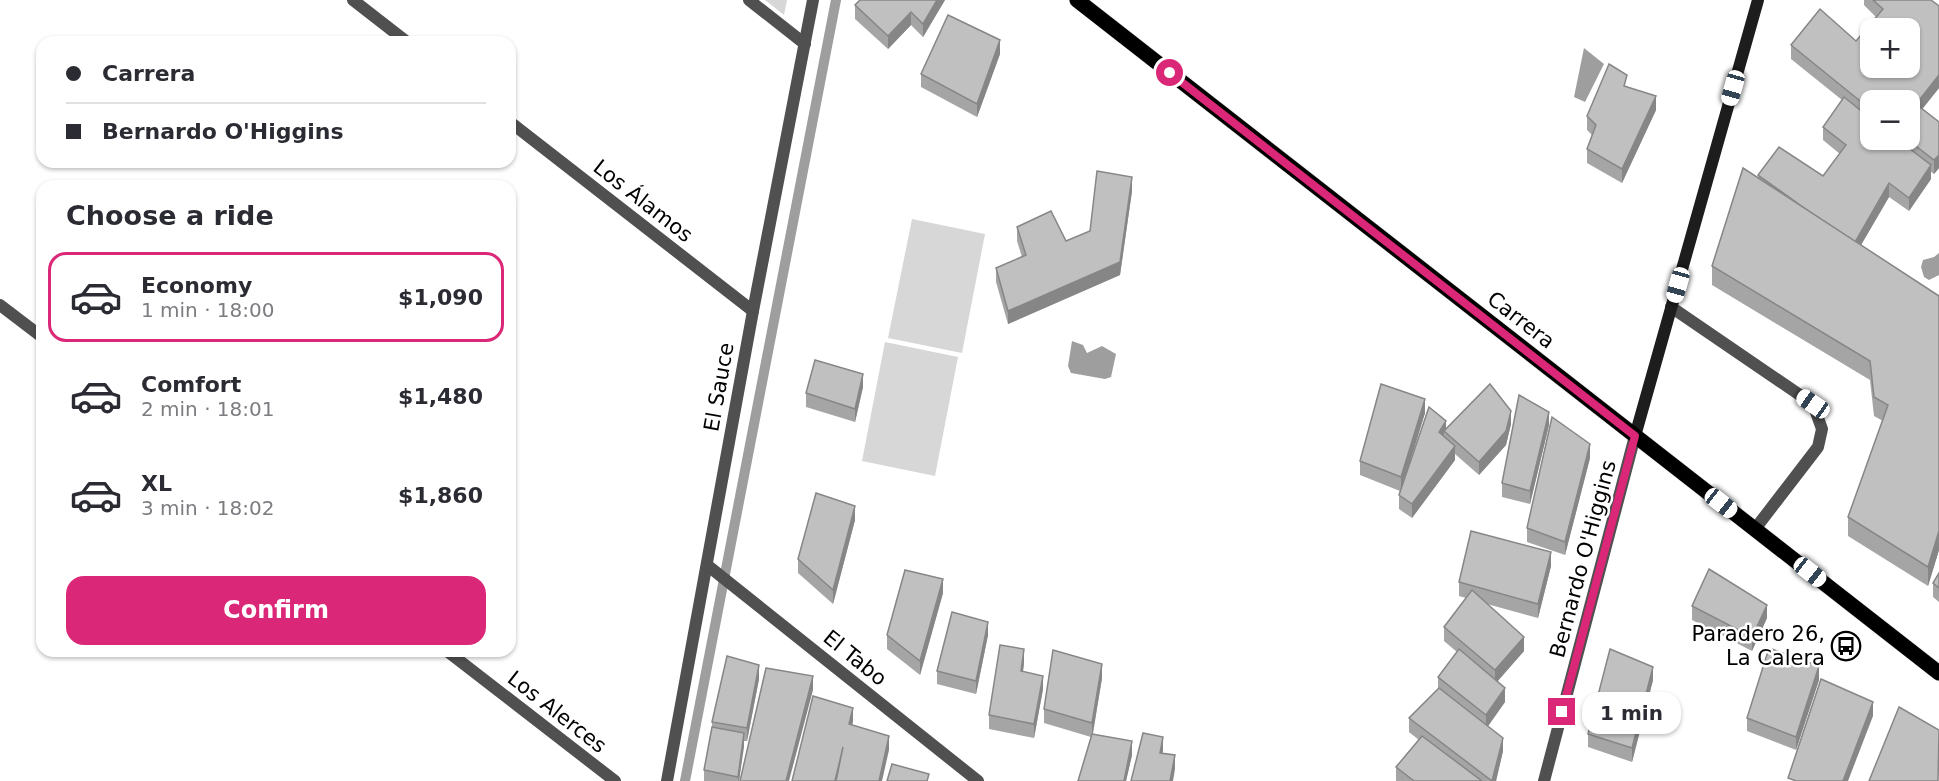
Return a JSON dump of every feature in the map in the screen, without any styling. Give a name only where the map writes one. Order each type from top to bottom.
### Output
[{"type":"main road","name":"Carrera","points":[[1077,0],[1939,673]]},
{"type":"street","points":[[353,0],[399,36]]},
{"type":"street","points":[[749,0],[805,44]]},
{"type":"street","name":"El Sauce","points":[[668,781],[753,311],[813,0]]},
{"type":"street","name":"Bernardo O'Higgins","points":[[1544,781],[1635,436],[1758,0]]},
{"type":"street","name":"Los Álamos","points":[[516,127],[753,311]]},
{"type":"street","points":[[0,305],[36,332]]},
{"type":"street","points":[[1671,307],[1813,404],[1822,429],[1818,447],[1755,529]]},
{"type":"street","name":"El Tabo","points":[[707,565],[978,781]]},
{"type":"street","name":"Los Alerces","points":[[455,657],[615,781]]},
{"type":"shaded area","points":[[765,0],[787,0],[784,15]]},
{"type":"shaded area","points":[[1584,48],[1604,64],[1585,102],[1574,97]]},
{"type":"shaded area","points":[[912,219],[985,234],[962,353],[888,338]]},
{"type":"shaded area","points":[[1939,253],[1939,275],[1929,280],[1924,277],[1921,267],[1923,260]]},
{"type":"shaded area","points":[[1072,341],[1083,345],[1087,353],[1102,346],[1116,354],[1111,377],[1105,379],[1071,373],[1068,366]]},
{"type":"shaded area","points":[[885,342],[958,357],[935,476],[862,461]]},
{"type":"building","points":[[860,0],[937,0],[923,24],[911,12],[888,36],[855,5]]},
{"type":"building","points":[[1873,0],[1931,0],[1939,6],[1939,75],[1920,99],[1920,90],[1860,90],[1860,101],[1791,45],[1820,9],[1856,41],[1860,36],[1860,78],[1920,78],[1920,18],[1875,18],[1883,9]]},
{"type":"building","points":[[948,15],[1000,40],[977,104],[921,74]]},
{"type":"building","points":[[1609,64],[1627,75],[1624,86],[1656,96],[1622,169],[1587,149],[1596,125],[1587,116]]},
{"type":"building","points":[[1844,97],[1860,110],[1860,150],[1911,150],[1931,165],[1909,198],[1889,183],[1855,242],[1758,175],[1779,147],[1823,176],[1846,145],[1823,127]]},
{"type":"building","points":[[1920,107],[1939,122],[1939,155],[1934,160],[1920,149]]},
{"type":"building","points":[[1743,168],[1939,296],[1939,531],[1928,567],[1848,517],[1888,405],[1874,397],[1870,361],[1712,266]]},
{"type":"building","points":[[1097,171],[1132,177],[1120,262],[1008,311],[996,268],[1026,255],[1017,227],[1051,211],[1066,241],[1090,231]]},
{"type":"building","points":[[815,360],[863,374],[855,409],[806,393]]},
{"type":"building","points":[[1381,384],[1425,399],[1401,477],[1360,461]]},
{"type":"building","points":[[1490,384],[1511,411],[1506,431],[1479,462],[1444,431]]},
{"type":"building","points":[[1519,395],[1549,412],[1530,491],[1502,483]]},
{"type":"building","points":[[1429,407],[1446,421],[1439,432],[1455,446],[1412,504],[1399,495]]},
{"type":"building","points":[[1552,417],[1590,444],[1565,542],[1527,528]]},
{"type":"building","points":[[816,493],[855,506],[833,590],[798,559]]},
{"type":"building","points":[[1471,531],[1551,552],[1538,604],[1459,582]]},
{"type":"building","points":[[1709,569],[1767,605],[1752,637],[1692,606]]},
{"type":"building","points":[[905,570],[943,579],[920,661],[887,635]]},
{"type":"building","points":[[1939,573],[1939,588],[1933,583]]},
{"type":"building","points":[[1472,590],[1524,637],[1495,670],[1444,627]]},
{"type":"building","points":[[952,612],[988,622],[976,681],[937,671]]},
{"type":"building","points":[[1000,645],[1024,649],[1021,671],[1043,676],[1034,724],[989,715]]},
{"type":"building","points":[[1769,648],[1819,666],[1796,737],[1747,718]]},
{"type":"building","points":[[1459,649],[1505,688],[1486,715],[1438,677]]},
{"type":"building","points":[[1610,649],[1653,667],[1632,748],[1588,734]]},
{"type":"building","points":[[1053,650],[1102,664],[1092,723],[1044,709]]},
{"type":"building","points":[[727,656],[759,665],[747,728],[712,722]]},
{"type":"building","points":[[766,668],[813,676],[786,781],[740,781]]},
{"type":"building","points":[[1821,679],[1873,702],[1843,781],[1796,781],[1788,778]]},
{"type":"building","points":[[1439,688],[1503,738],[1492,781],[1409,718]]},
{"type":"building","points":[[813,696],[853,708],[849,724],[889,736],[879,781],[836,781],[843,747],[835,781],[792,781]]},
{"type":"building","points":[[1899,707],[1939,730],[1938,781],[1869,781]]},
{"type":"building","points":[[712,727],[744,733],[738,777],[704,770]]},
{"type":"building","points":[[1143,733],[1163,737],[1160,753],[1175,755],[1170,781],[1131,781]]},
{"type":"building","points":[[1092,734],[1132,741],[1124,781],[1078,781]]},
{"type":"building","points":[[1422,736],[1482,781],[1414,781],[1396,767]]},
{"type":"building","points":[[892,764],[929,774],[927,781],[887,781]]},
{"type":"waterway","points":[[685,781],[836,0]]},
{"type":"place","name":"Paradero 26, La Calera","points":[[1846,646]]},
{"type":"route","points":[[1170,73],[1635,436],[1562,712]]}]
